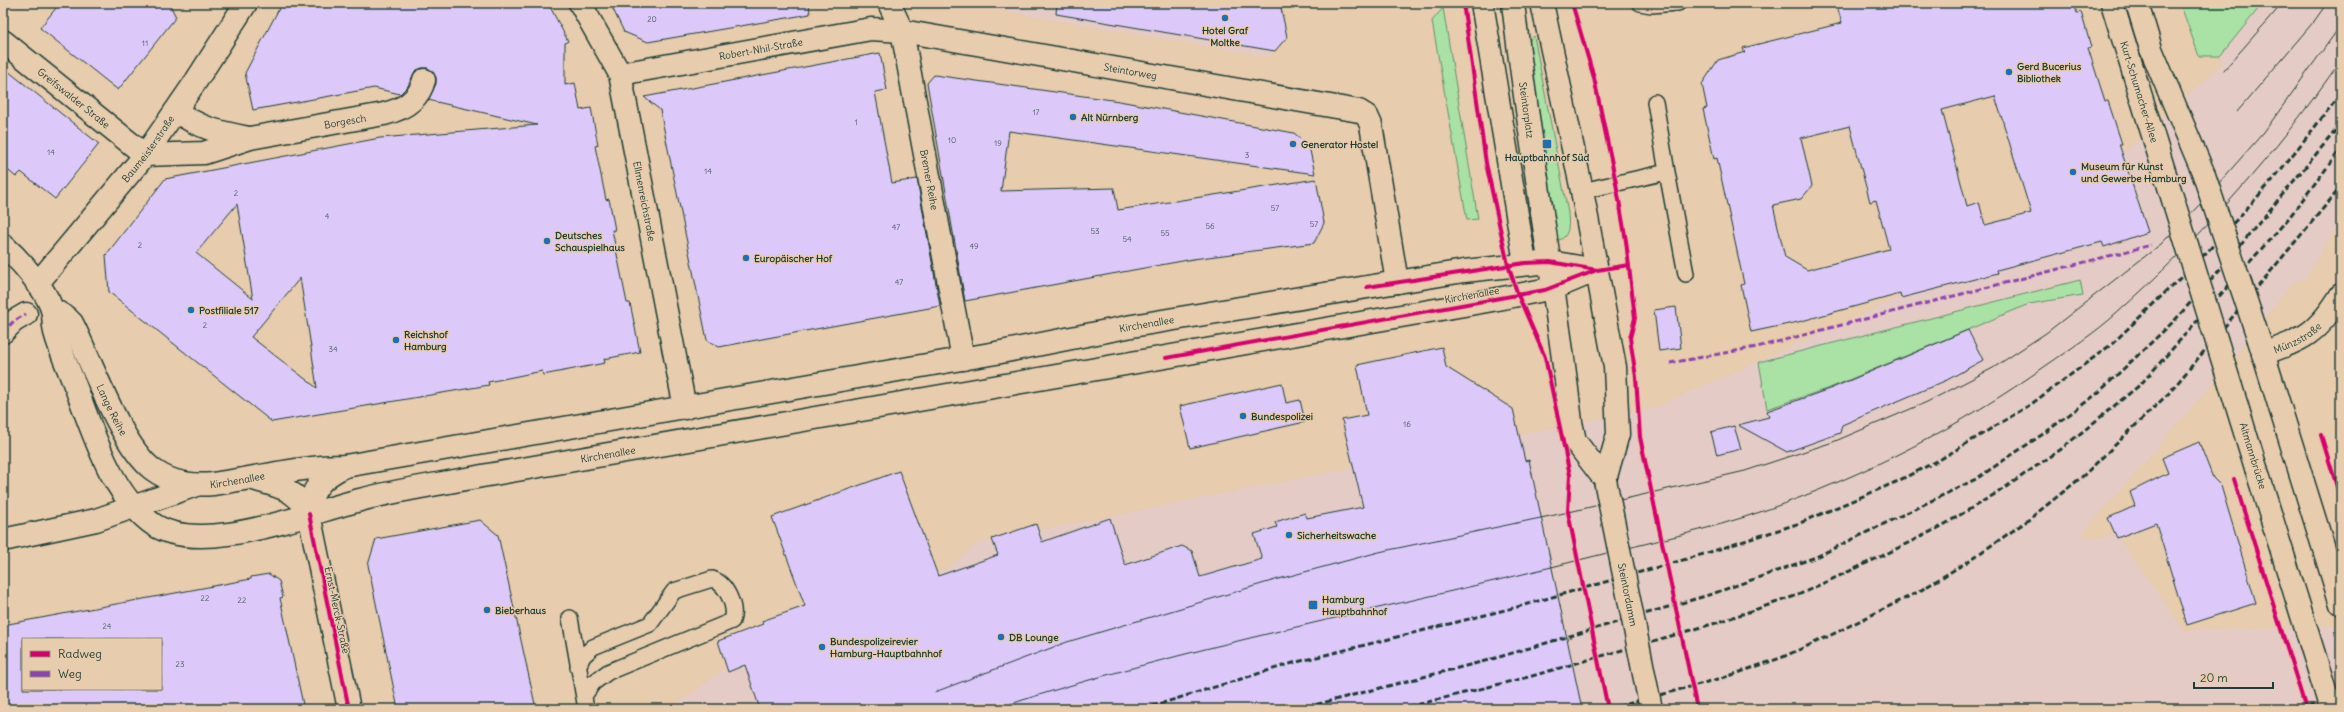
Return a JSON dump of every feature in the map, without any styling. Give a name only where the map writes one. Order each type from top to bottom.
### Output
[{"type":"street","name":"Ellmenreichstraße","points":[[580,3],[620,74],[685,408]]},
{"type":"street","name":"Bremer Reihe","points":[[889,3],[902,31],[963,359]]},
{"type":"street","points":[[1482,3],[1525,263]]},
{"type":"street","name":"Steintorplatz","points":[[1513,3],[1522,80],[1554,288]]},
{"type":"street","points":[[1542,3],[1582,191],[1597,270]]},
{"type":"street","name":"Kurt-Schumacher-Allee","points":[[2112,3],[2174,203]]},
{"type":"street","points":[[2137,3],[2151,49],[2203,172],[2261,347],[2291,450],[2341,604]]},
{"type":"street","name":"Baumeisterstraße","points":[[37,284],[145,155],[176,111],[240,5]]},
{"type":"street","name":"Robert-Nhil-Straße","points":[[620,74],[871,29],[902,31]]},
{"type":"street","name":"Steintorweg","points":[[902,31],[1360,111],[1367,116],[1371,125],[1397,282]]},
{"type":"street","name":"Greifswalder Straße","points":[[3,41],[145,155]]},
{"type":"street","name":"Borgesch","points":[[145,155],[204,153],[250,138],[395,111],[408,105],[418,96],[424,80]]},
{"type":"street","name":"Borgesch","points":[[176,111],[199,126],[210,130],[250,138]]},
{"type":"street","name":"Altmannbrücke","points":[[2174,203],[2331,709]]},
{"type":"street","name":"Lange Reihe","points":[[3,245],[37,284],[52,309],[56,337],[100,450],[116,482],[134,507]]},
{"type":"street","name":"Kirchenallee","points":[[3,540],[96,520],[196,485],[303,468],[345,466],[963,359],[1132,326],[1397,282],[1525,263],[1550,262],[1597,270]]},
{"type":"street","name":"Kirchenallee","points":[[134,507],[155,526],[166,532],[182,536],[209,536],[239,532],[361,499],[481,476],[1554,288],[1597,270]]},
{"type":"street","name":"Steintordamm","points":[[1597,270],[1613,352],[1617,412],[1616,444],[1605,480]]},
{"type":"street","name":"Steintordamm","points":[[1554,288],[1575,441],[1605,480],[1651,709]]},
{"type":"street","name":"Münzstraße","points":[[2261,347],[2295,343],[2312,333],[2341,295]]},
{"type":"street","name":"Lange Reihe","points":[[52,309],[66,317],[72,324],[125,434],[142,459],[152,469],[164,476],[196,485]]},
{"type":"street","points":[[3,332],[14,321],[26,314]]},
{"type":"street","points":[[909,402],[910,384],[914,376],[929,364]]},
{"type":"street","name":"Kirchenallee","points":[[309,514],[310,502],[316,486],[323,479],[345,466]]},
{"type":"street","name":"Ernst-Merck-Straße","points":[[247,478],[288,489],[300,498],[309,514],[349,709]]},
{"type":"lane","points":[[1640,3],[1669,5],[1678,3]]},
{"type":"lane","points":[[1655,102],[1686,274]]},
{"type":"lane","points":[[1582,191],[1667,172]]},
{"type":"lane","points":[[578,667],[583,656],[593,647],[650,624],[655,620],[674,591],[712,578],[722,583],[734,615],[732,621],[608,672],[593,683],[585,703]]},
{"type":"lane","points":[[570,618],[585,703]]},
{"type":"shaded area","points":[[958,3],[1281,3],[1288,37],[1269,57]]},
{"type":"shaded area","points":[[2263,3],[2341,3],[2341,219],[2305,279],[2292,283],[2215,381],[2081,536],[2105,538],[2115,533],[2184,630],[2341,626],[2341,709],[670,709],[806,609],[772,517],[899,471],[937,572],[948,568],[977,543],[1656,407],[1928,285],[2074,197],[2222,65],[2220,56]]},
{"type":"green space","points":[[2180,3],[2263,3],[2220,56],[2199,56]]},
{"type":"green space","points":[[1443,8],[1478,219],[1467,220],[1432,21]]},
{"type":"green space","points":[[1534,36],[1568,213],[1568,231],[1564,237],[1555,241],[1528,42]]},
{"type":"green space","points":[[2080,280],[2083,295],[2029,304],[1832,387],[1767,409],[1759,362]]},
{"type":"building","points":[[60,3],[169,3],[176,17],[118,90],[40,28]]},
{"type":"building","points":[[282,3],[548,3],[568,41],[565,43],[565,85],[575,83],[580,110],[591,108],[598,145],[595,146],[606,200],[609,199],[615,230],[612,230],[627,303],[630,303],[640,352],[604,359],[605,363],[543,375],[542,371],[488,382],[489,385],[272,422],[109,292],[106,255],[165,179],[380,138],[537,125],[428,100],[436,84],[436,77],[428,68],[422,68],[415,71],[408,86],[400,94],[374,88],[253,110],[245,73]],"holes":[[[237,204],[253,299],[196,253]],[[300,278],[309,334],[317,388],[251,337]]]},
{"type":"building","points":[[610,3],[809,3],[810,14],[648,42],[624,32]]},
{"type":"building","name":"Hotel Graf Moltke","points":[[1057,3],[1280,3],[1287,37],[1275,51],[1056,14]]},
{"type":"building","name":"Museum für Kunst und Gewerbe Hamburg","points":[[1848,3],[2074,3],[2077,13],[2081,12],[2091,47],[2088,48],[2105,101],[2108,101],[2122,144],[2119,144],[2148,232],[2104,247],[2102,242],[1997,270],[1998,273],[1901,298],[1900,294],[1798,322],[1751,332],[1741,285],[1744,284],[1717,158],[1714,159],[1703,109],[1707,108],[1702,84],[1718,60],[1745,52],[1743,48],[1842,23],[1837,6]],"holes":[[[1995,96],[2031,213],[1985,225],[1979,202],[1967,206],[1942,110]],[[1850,126],[1870,202],[1876,200],[1889,249],[1807,270],[1785,257],[1773,205],[1801,199],[1812,186],[1801,138]]]},
{"type":"building","points":[[880,53],[887,90],[875,92],[892,183],[917,179],[940,306],[719,347],[707,340],[660,110],[644,97]]},
{"type":"building","points":[[3,67],[99,144],[55,199],[21,172],[16,177],[3,166]]},
{"type":"building","points":[[934,75],[1119,101],[1294,133],[1309,146],[1315,174],[1009,131],[1001,191],[1114,188],[1118,210],[1316,179],[1324,223],[1314,243],[1193,259],[965,301],[927,83]]},
{"type":"building","points":[[1676,307],[1681,348],[1659,351],[1654,310]]},
{"type":"building","points":[[1968,330],[1983,360],[1947,380],[1842,425],[1840,433],[1787,452],[1738,425],[1769,417],[1767,411],[1832,388]]},
{"type":"building","name":"Hamburg Hauptbahnhof","points":[[1442,347],[1446,367],[1513,409],[1525,461],[1529,460],[1582,709],[760,709],[745,665],[728,672],[718,641],[763,624],[762,621],[805,606],[772,517],[899,471],[938,576],[998,555],[992,539],[1036,524],[1042,542],[1110,518],[1125,565],[1182,546],[1192,551],[1200,577],[1262,559],[1254,534],[1277,527],[1275,522],[1305,513],[1307,518],[1363,507],[1342,420],[1367,415],[1357,365]]},
{"type":"building","name":"Bundespolizei","points":[[1282,383],[1286,403],[1300,400],[1305,422],[1190,448],[1180,406]]},
{"type":"building","points":[[1734,426],[1741,449],[1717,455],[1711,432]]},
{"type":"building","points":[[2199,442],[2213,478],[2221,486],[2256,603],[2187,625],[2156,523],[2117,538],[2108,518],[2135,506],[2130,492],[2168,473],[2162,458]]},
{"type":"building","name":"Bieberhaus","points":[[480,520],[498,535],[536,709],[398,709],[368,565],[376,539]]},
{"type":"building","points":[[269,574],[279,581],[283,597],[280,598],[304,709],[3,709],[3,625],[251,579],[251,577]]},
{"type":"tram line","points":[[2224,70],[2283,3]]},
{"type":"tram line","points":[[2237,112],[2315,20],[2327,3]]},
{"type":"tram line","points":[[935,692],[1067,642],[1275,580],[1379,552],[1569,512],[1745,471],[1833,442],[1927,402],[1993,368],[2046,333],[2161,244],[2204,200],[2264,132],[2341,25]]},
{"type":"tram line","points":[[995,709],[1068,686],[1215,647],[1513,577],[1700,530],[1766,510],[1876,465],[1912,447],[1981,408],[2100,328],[2177,256],[2236,194],[2290,129],[2341,60]]},
{"type":"railway","points":[[1143,709],[1293,663],[1517,607],[1704,554],[1800,523],[1896,482],[1941,459],[2030,405],[2112,344],[2207,252],[2271,182],[2341,94]]},
{"type":"railway","points":[[1299,709],[1489,660],[1712,594],[1816,557],[1976,479],[2046,432],[2098,393],[2174,321],[2230,258],[2341,124]]},
{"type":"railway","points":[[1400,709],[1532,676],[1716,623],[1798,595],[1940,527],[2000,491],[2060,450],[2141,384],[2288,219],[2341,149]]},
{"type":"railway","points":[[1609,709],[1729,676],[1783,657],[1918,592],[1967,562],[2027,521],[2083,476],[2170,392],[2341,187]]},
{"type":"railway","points":[[2218,709],[2341,704]]},
{"type":"marked path","points":[[1670,363],[1757,347],[2151,245]]},
{"type":"marked path","points":[[3,332],[14,321],[26,314]]},
{"type":"cycle path","points":[[1463,3],[1486,163],[1508,265],[1518,295],[1545,357],[1570,475],[1568,512],[1608,709]]},
{"type":"cycle path","points":[[1572,3],[1594,78],[1616,183],[1626,241],[1635,318],[1630,338],[1636,377],[1640,437],[1697,709]]},
{"type":"cycle path","points":[[1367,287],[1525,263],[1550,262],[1597,270]]},
{"type":"cycle path","points":[[1166,358],[1545,290],[1597,270],[1629,265]]},
{"type":"cycle path","points":[[2321,435],[2341,500]]},
{"type":"cycle path","points":[[2234,479],[2306,709]]},
{"type":"cycle path","points":[[309,514],[349,709]]},
{"type":"place","name":"Hotel Graf Moltke","points":[[1225,18]]},
{"type":"place","name":"Gerd Bucerius Bibliothek","points":[[2009,72]]},
{"type":"place","name":"Alt Nürnberg","points":[[1073,117]]},
{"type":"place","name":"Generator Hostel","points":[[1293,144]]},
{"type":"place","name":"Hauptbahnhof Süd","points":[[1547,144]]},
{"type":"place","name":"Museum für Kunst und Gewerbe Hamburg","points":[[2073,172]]},
{"type":"place","name":"Deutsches Schauspielhaus","points":[[547,241]]},
{"type":"place","name":"Europäischer Hof","points":[[746,258]]},
{"type":"place","name":"Postfiliale 517","points":[[191,310]]},
{"type":"place","name":"Reichshof Hamburg","points":[[396,340]]},
{"type":"place","name":"Bundespolizei","points":[[1243,416]]},
{"type":"place","name":"Sicherheitswache","points":[[1289,535]]},
{"type":"place","name":"Hamburg Hauptbahnhof","points":[[1313,605]]},
{"type":"place","name":"Bieberhaus","points":[[487,610]]},
{"type":"place","name":"DB Lounge","points":[[1001,637]]},
{"type":"place","name":"Bundespolizeirevier Hamburg-Hauptbahnhof","points":[[822,647]]}]
